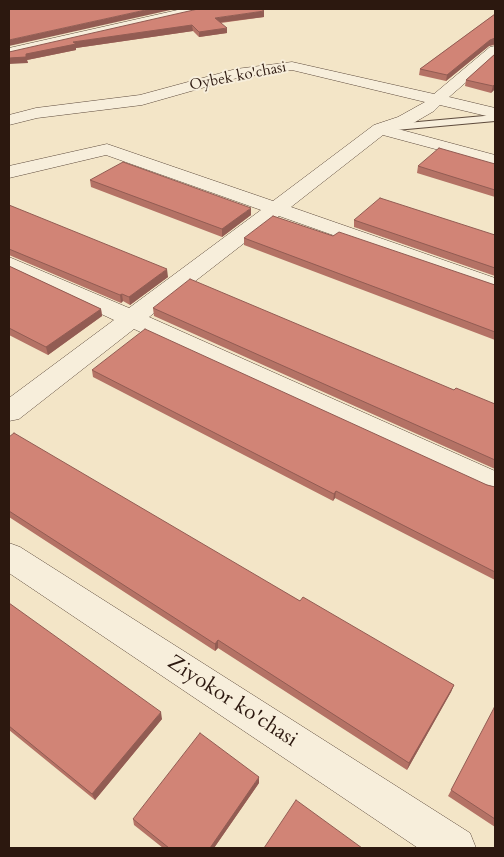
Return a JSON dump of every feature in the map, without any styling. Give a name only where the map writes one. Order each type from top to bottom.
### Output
[{"type":"street","points":[[9,52],[198,9]]},
{"type":"street","points":[[9,412],[380,129],[404,121],[428,108],[454,82],[495,50]]},
{"type":"street","name":"Oybek ko'chasi","points":[[9,120],[36,113],[142,100],[236,74],[292,66],[495,113]]},
{"type":"street","points":[[380,129],[495,160]]},
{"type":"street","points":[[9,172],[107,149],[495,285]]},
{"type":"street","points":[[9,263],[495,483]]},
{"type":"street","name":"Ziyokor ko'chasi","points":[[9,556],[455,848]]},
{"type":"lane","points":[[380,129],[495,118]]},
{"type":"building","points":[[9,9],[150,9],[9,40]]},
{"type":"building","points":[[198,9],[261,9],[264,11],[215,18],[227,28],[199,32],[192,25],[73,42],[76,44],[26,54],[26,57],[9,58],[9,52]]},
{"type":"building","points":[[495,14],[495,38],[447,75],[420,69]]},
{"type":"building","points":[[495,54],[495,84],[493,86],[466,80]]},
{"type":"building","points":[[439,148],[495,164],[495,190],[418,166]]},
{"type":"building","points":[[123,162],[251,208],[222,229],[90,180]]},
{"type":"building","points":[[380,198],[495,235],[495,268],[354,220]]},
{"type":"building","points":[[9,205],[167,269],[129,297],[120,295],[9,249]]},
{"type":"building","points":[[273,216],[333,236],[339,232],[495,285],[495,332],[244,238]]},
{"type":"building","points":[[9,266],[101,309],[46,347],[9,328]]},
{"type":"building","points":[[190,279],[454,390],[456,388],[495,404],[495,460],[153,308]]},
{"type":"building","points":[[145,329],[495,487],[495,572],[336,491],[334,494],[92,370]]},
{"type":"building","points":[[14,433],[300,601],[303,597],[454,685],[409,763],[218,640],[215,644],[9,511],[9,437]]},
{"type":"building","points":[[9,603],[161,712],[92,794],[9,726]]},
{"type":"building","points":[[495,709],[495,819],[451,790]]},
{"type":"building","points":[[200,733],[259,777],[210,848],[169,848],[133,819]]},
{"type":"building","points":[[296,800],[362,848],[264,848]]}]
